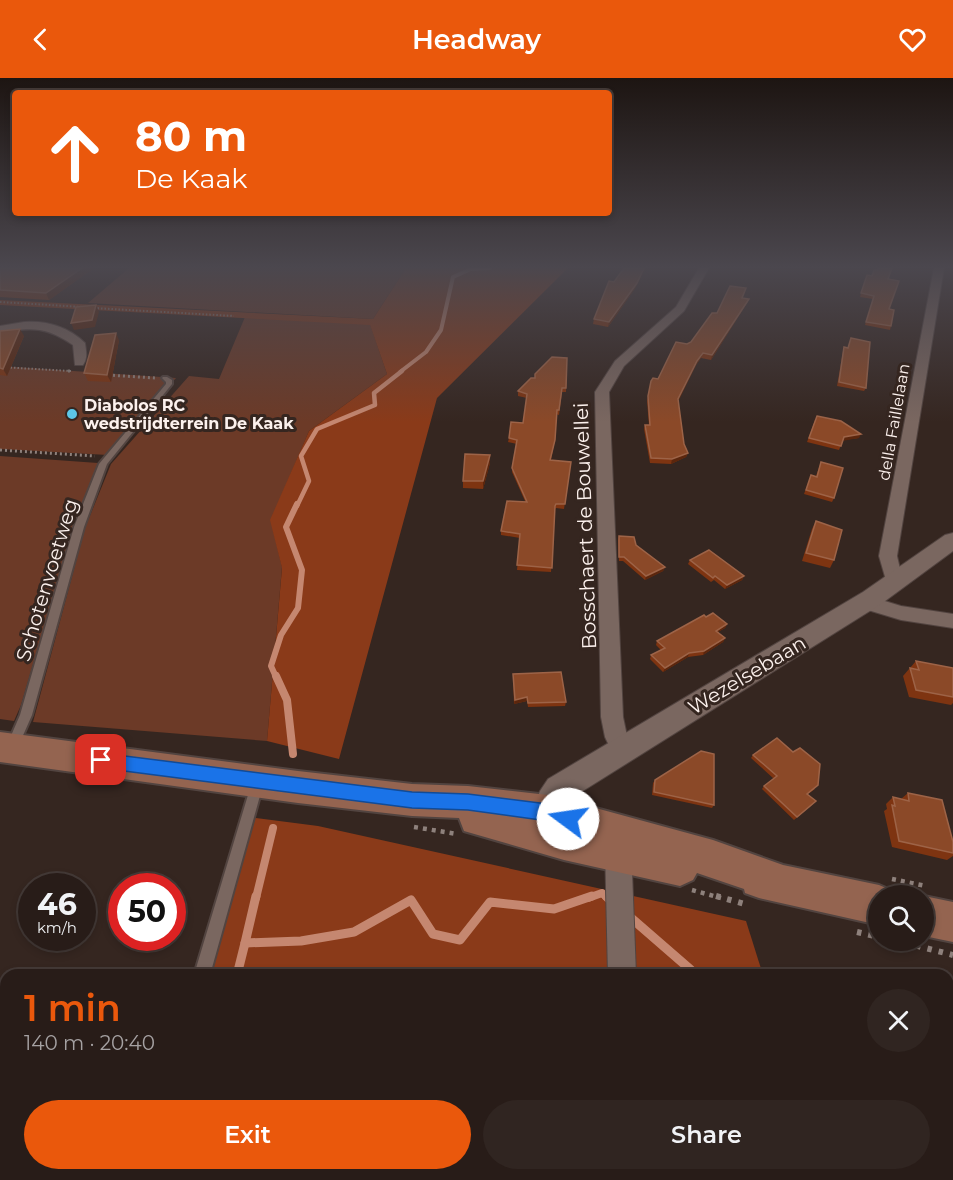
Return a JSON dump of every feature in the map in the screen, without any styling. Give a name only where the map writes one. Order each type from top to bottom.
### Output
[{"type":"main road","points":[[6,748],[298,787],[408,813],[713,860],[778,882],[868,902]]},
{"type":"main road","points":[[408,813],[468,802],[548,813],[618,844]]},
{"type":"main road","points":[[934,918],[953,922]]},
{"type":"street","name":"Bosschaert de Bouwellei","points":[[622,749],[616,736],[612,717],[602,392],[619,364],[668,319]]},
{"type":"street","name":"della Faillelaan","points":[[894,582],[888,556],[931,319]]},
{"type":"street","points":[[0,329],[46,324],[60,329],[79,343],[81,354],[79,362]]},
{"type":"street","name":"Wezelsebaan","points":[[548,813],[551,801],[559,789],[865,602],[953,540]]},
{"type":"street","points":[[865,602],[901,613],[953,621]]},
{"type":"street","points":[[618,844],[622,969]]},
{"type":"lane","name":"Schotenvoetweg","points":[[6,748],[26,715],[79,527],[103,464],[169,384],[170,381],[165,378]]},
{"type":"lane","points":[[204,969],[258,782]]},
{"type":"path","points":[[0,450],[109,457]]},
{"type":"path","points":[[408,813],[459,834]]},
{"type":"path","points":[[934,950],[953,955]]},
{"type":"shaded area","points":[[244,319],[370,324],[387,374],[309,431],[271,520],[282,567],[267,741],[33,722],[85,528],[111,464],[189,376],[219,379]]},
{"type":"shaded area","points":[[267,319],[516,319],[437,398],[339,759],[267,741],[282,568],[270,520],[309,431],[387,374],[370,325]]},
{"type":"shaded area","name":"Diabolos RC wedstrijdterrein De Kaak","points":[[0,366],[176,378],[108,455],[0,449]]},
{"type":"shaded area","points":[[0,456],[98,463],[73,528],[21,705],[14,721],[0,719]]},
{"type":"shaded area","points":[[248,817],[318,826],[746,921],[761,969],[204,969]]},
{"type":"building","points":[[72,319],[92,319],[92,320],[71,323]]},
{"type":"building","points":[[707,319],[736,319],[712,355],[703,353],[697,361],[678,399],[684,444],[688,453],[672,459],[651,458],[645,425],[650,425],[648,396],[651,381],[653,378],[658,379],[676,342],[687,344],[691,342]]},
{"type":"building","points":[[867,319],[892,319],[891,326],[866,322]]},
{"type":"building","points":[[20,329],[3,369],[0,368],[0,331]]},
{"type":"building","points":[[116,333],[107,375],[84,373],[95,335]]},
{"type":"building","points":[[851,338],[870,342],[866,388],[839,382],[844,347],[848,348]]},
{"type":"building","points":[[552,357],[567,358],[566,388],[562,388],[559,410],[557,410],[555,440],[550,460],[571,462],[565,504],[555,506],[552,568],[517,565],[520,534],[501,531],[507,501],[527,502],[512,468],[517,440],[509,438],[511,422],[523,423],[527,394],[518,391],[531,378],[535,378],[535,374]]},
{"type":"building","points":[[817,416],[841,421],[861,434],[844,437],[841,446],[809,438]]},
{"type":"building","points":[[465,454],[490,455],[483,481],[463,481]]},
{"type":"building","points":[[821,462],[843,468],[834,498],[806,490],[811,475],[817,477]]},
{"type":"building","points":[[816,521],[842,530],[834,560],[806,553]]},
{"type":"building","points":[[619,536],[634,537],[636,545],[665,567],[646,576],[624,557],[619,557]]},
{"type":"building","points":[[709,550],[744,576],[727,585],[715,576],[713,578],[690,560]]},
{"type":"building","points":[[713,613],[727,624],[716,631],[725,638],[704,651],[689,653],[665,668],[651,655],[665,648],[657,641],[704,615],[706,617]]},
{"type":"building","points":[[916,661],[953,668],[953,697],[916,690],[910,668],[919,670]]},
{"type":"building","points":[[561,672],[566,702],[528,703],[527,697],[515,700],[513,674]]},
{"type":"building","points":[[777,738],[793,752],[800,748],[820,764],[818,785],[807,794],[816,801],[797,817],[764,786],[777,776],[753,755]]},
{"type":"building","points":[[701,751],[714,754],[714,805],[654,792],[655,780]]},
{"type":"building","points":[[908,793],[942,800],[953,842],[953,853],[899,841],[892,805],[895,806],[893,797],[909,801]]},
{"type":"waterway","points":[[400,372],[426,352],[441,330],[443,319]]},
{"type":"waterway","points":[[297,506],[309,481],[301,456],[317,429],[375,405],[374,393],[402,371]]},
{"type":"waterway","points":[[276,677],[271,666],[281,635],[298,608],[302,570],[286,527],[297,504]]},
{"type":"waterway","points":[[276,676],[287,700],[293,754]]},
{"type":"waterway","points":[[256,898],[273,828]]},
{"type":"waterway","points":[[588,898],[602,893],[608,898]]},
{"type":"waterway","points":[[245,943],[256,896]]},
{"type":"waterway","points":[[245,943],[301,941],[354,932],[411,900],[433,934],[460,940],[490,902],[554,909],[592,896]]},
{"type":"waterway","points":[[630,917],[690,969]]},
{"type":"waterway","points":[[238,969],[245,943]]},
{"type":"place","name":"Diabolos RC wedstrijdterrein De Kaak","points":[[72,414]]},
{"type":"route","points":[[101,760],[298,787],[412,800],[468,802],[548,813],[568,819]]}]
